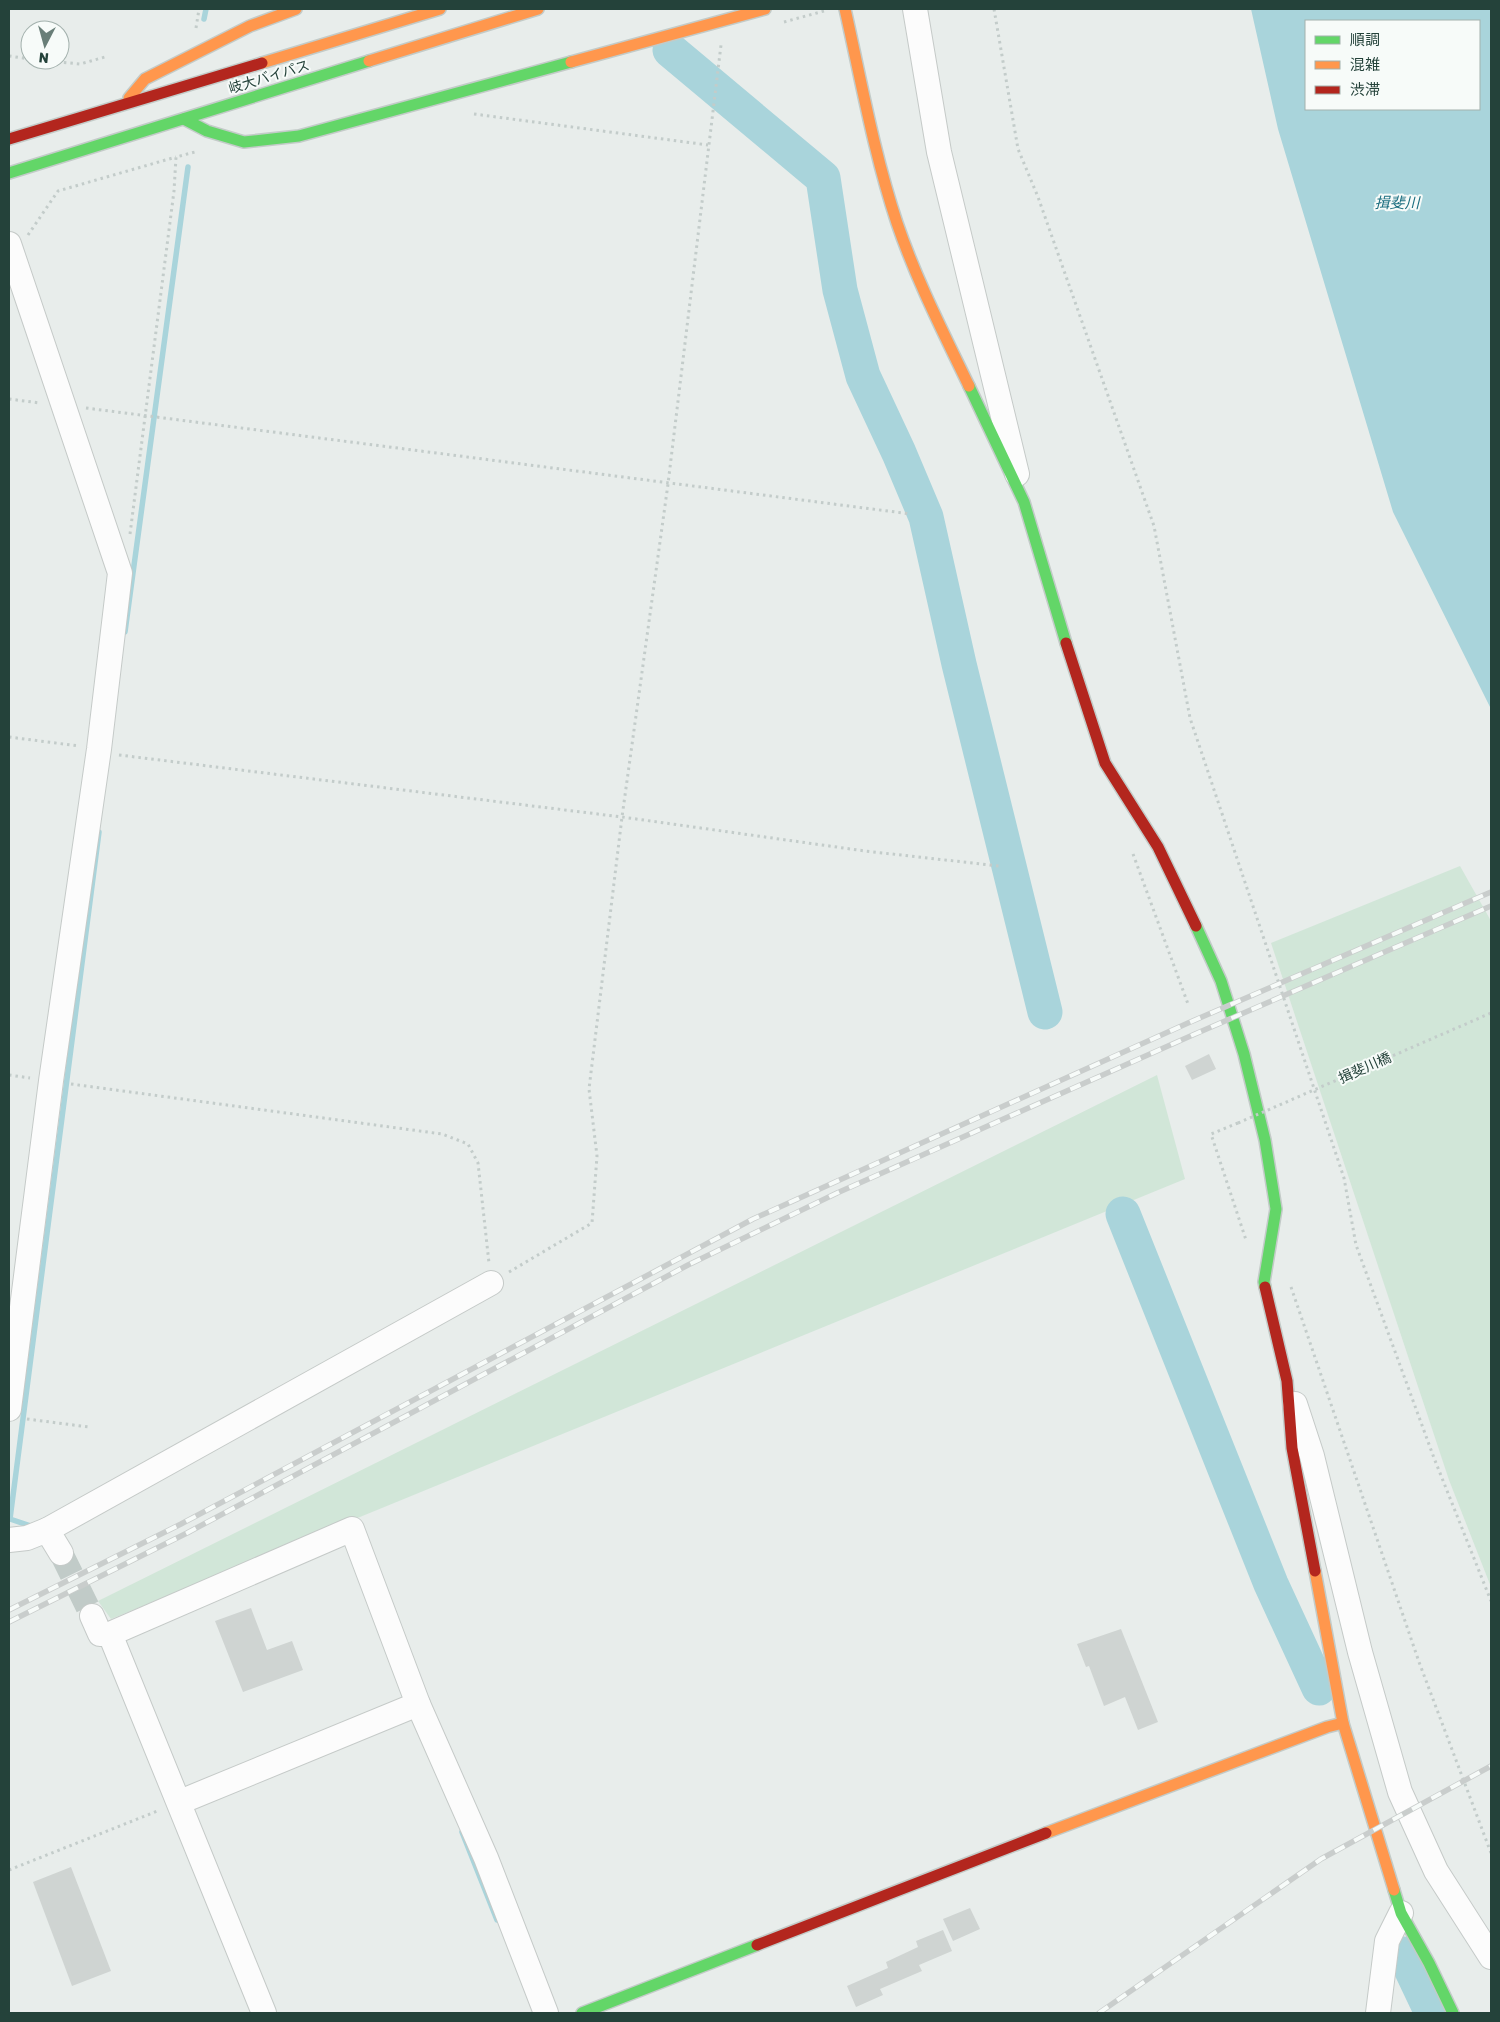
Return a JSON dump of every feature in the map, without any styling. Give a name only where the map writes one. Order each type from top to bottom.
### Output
[{"type":"main road","points":[[124,102],[145,79],[250,26],[296,9]]},
{"type":"main road","name":"岐大バイパス","points":[[9,138],[124,102],[440,9]]},
{"type":"main road","name":"岐大バイパス","points":[[9,173],[538,9]]},
{"type":"main road","points":[[184,119],[207,131],[244,142],[299,136],[765,9]]},
{"type":"main road","points":[[845,9],[897,222],[924,292],[1024,502],[1049,590],[1105,763],[1158,847],[1196,926],[1221,981],[1244,1054],[1265,1140],[1276,1209],[1264,1282],[1287,1381],[1292,1448],[1343,1724],[1401,1913],[1429,1962],[1453,2013]]},
{"type":"main road","points":[[582,2013],[1122,1803],[1327,1727],[1343,1724]]},
{"type":"street","points":[[915,9],[939,152],[1004,410],[1024,502]]},
{"type":"street","points":[[11,250],[120,573],[98,749],[52,1081],[16,1414]]},
{"type":"street","points":[[9,1540],[27,1538],[47,1530],[491,1283]]},
{"type":"street","points":[[1287,1381],[1312,1456],[1360,1652],[1400,1792],[1436,1871],[1491,1957]]},
{"type":"street","points":[[92,1616],[100,1634],[110,1634],[352,1529],[418,1704],[486,1858],[546,2013]]},
{"type":"street","points":[[47,1530],[61,1553]]},
{"type":"street","points":[[110,1634],[180,1802],[264,2013]]},
{"type":"street","points":[[180,1802],[418,1704]]},
{"type":"street","points":[[1378,2013],[1387,1941],[1401,1913]]},
{"type":"path","points":[[198,14],[199,9]]},
{"type":"path","points":[[994,9],[1018,149],[1058,252],[1154,526],[1190,718],[1344,1178],[1356,1245],[1434,1458],[1491,1601]]},
{"type":"path","points":[[70,63],[80,64],[105,57]]},
{"type":"path","points":[[52,1081],[442,1134],[468,1144],[478,1163],[491,1283],[592,1223],[597,1156],[589,1089],[622,817],[668,484],[708,145],[718,76]]},
{"type":"path","points":[[473,113],[708,145]]},
{"type":"path","points":[[11,250],[58,191],[193,152],[202,153]]},
{"type":"path","points":[[120,573],[130,534],[174,191],[176,157]]},
{"type":"path","points":[[9,399],[911,514]]},
{"type":"path","points":[[9,737],[98,749],[109,753],[622,817],[866,851],[999,866]]},
{"type":"path","points":[[1131,847],[1188,1004]]},
{"type":"path","name":"揖斐川橋","points":[[1250,1248],[1211,1134],[1491,1013]]},
{"type":"path","points":[[1289,1281],[1419,1662],[1491,1853]]},
{"type":"path","points":[[16,1414],[89,1427]]},
{"type":"path","points":[[9,1870],[180,1802]]},
{"type":"green space","points":[[1460,866],[1491,921],[1491,1587],[1449,1480],[1271,943]]},
{"type":"green space","points":[[1157,1075],[1185,1179],[111,1619],[98,1601]]},
{"type":"water","name":"揖斐川","points":[[1251,9],[1491,9],[1491,709],[1393,512],[1278,129]]},
{"type":"building","points":[[1209,1054],[1216,1069],[1192,1080],[1185,1066]]},
{"type":"building","points":[[251,1608],[267,1650],[292,1641],[303,1670],[243,1692],[215,1621]]},
{"type":"building","points":[[1121,1629],[1158,1722],[1138,1730],[1125,1697],[1104,1706],[1089,1666],[1086,1667],[1077,1644]]},
{"type":"building","points":[[71,1867],[111,1971],[72,1986],[33,1882]]},
{"type":"building","points":[[970,1908],[980,1929],[953,1941],[943,1919]]},
{"type":"building","points":[[943,1930],[952,1951],[919,1965],[922,1971],[880,1989],[883,1995],[856,2007],[847,1986],[888,1968],[886,1962],[918,1947],[916,1941]]},
{"type":"waterway","points":[[204,19],[206,9]]},
{"type":"waterway","points":[[670,50],[823,178],[840,290],[863,376],[926,517],[959,664],[1045,1012]]},
{"type":"waterway","points":[[125,632],[188,167]]},
{"type":"waterway","points":[[34,1527],[10,1519],[99,832]]},
{"type":"waterway","points":[[1123,1214],[1271,1584],[1319,1688]]},
{"type":"waterway","points":[[462,1832],[497,1920]]},
{"type":"waterway","points":[[1404,1954],[1432,2013]]},
{"type":"tunnel","points":[[61,1553],[92,1616]]},
{"type":"railway","points":[[9,1610],[181,1524],[753,1219],[1188,1023],[1491,892]]},
{"type":"railway","points":[[9,1622],[187,1533],[688,1265],[837,1193],[1195,1034],[1491,906]]},
{"type":"railway","points":[[1099,2013],[1321,1859],[1491,1766]]},
{"type":"traffic: fast","points":[[9,173],[369,61]]},
{"type":"traffic: fast","points":[[184,119],[207,131],[244,142],[299,136],[571,62]]},
{"type":"traffic: fast","points":[[969,386],[1024,502],[1066,643]]},
{"type":"traffic: fast","points":[[1196,926],[1221,981],[1244,1054],[1265,1140],[1276,1209],[1264,1282],[1265,1287]]},
{"type":"traffic: fast","points":[[1394,1890],[1401,1913],[1429,1963],[1453,2013]]},
{"type":"traffic: fast","points":[[582,2013],[757,1945]]},
{"type":"traffic: slow","points":[[129,98],[145,79],[250,26],[296,9]]},
{"type":"traffic: slow","points":[[262,63],[440,9]]},
{"type":"traffic: slow","points":[[369,61],[538,9]]},
{"type":"traffic: slow","points":[[571,62],[765,9]]},
{"type":"traffic: slow","points":[[845,9],[875,144],[897,223],[921,285],[969,386]]},
{"type":"traffic: slow","points":[[1315,1571],[1343,1723],[1394,1890]]},
{"type":"traffic: slow","points":[[1046,1833],[1327,1727],[1343,1723]]},
{"type":"traffic: jam","points":[[9,139],[262,63]]},
{"type":"traffic: jam","points":[[1066,643],[1105,763],[1158,847],[1196,926]]},
{"type":"traffic: jam","points":[[1265,1287],[1287,1381],[1292,1448],[1315,1571]]},
{"type":"traffic: jam","points":[[757,1945],[1046,1833]]}]
